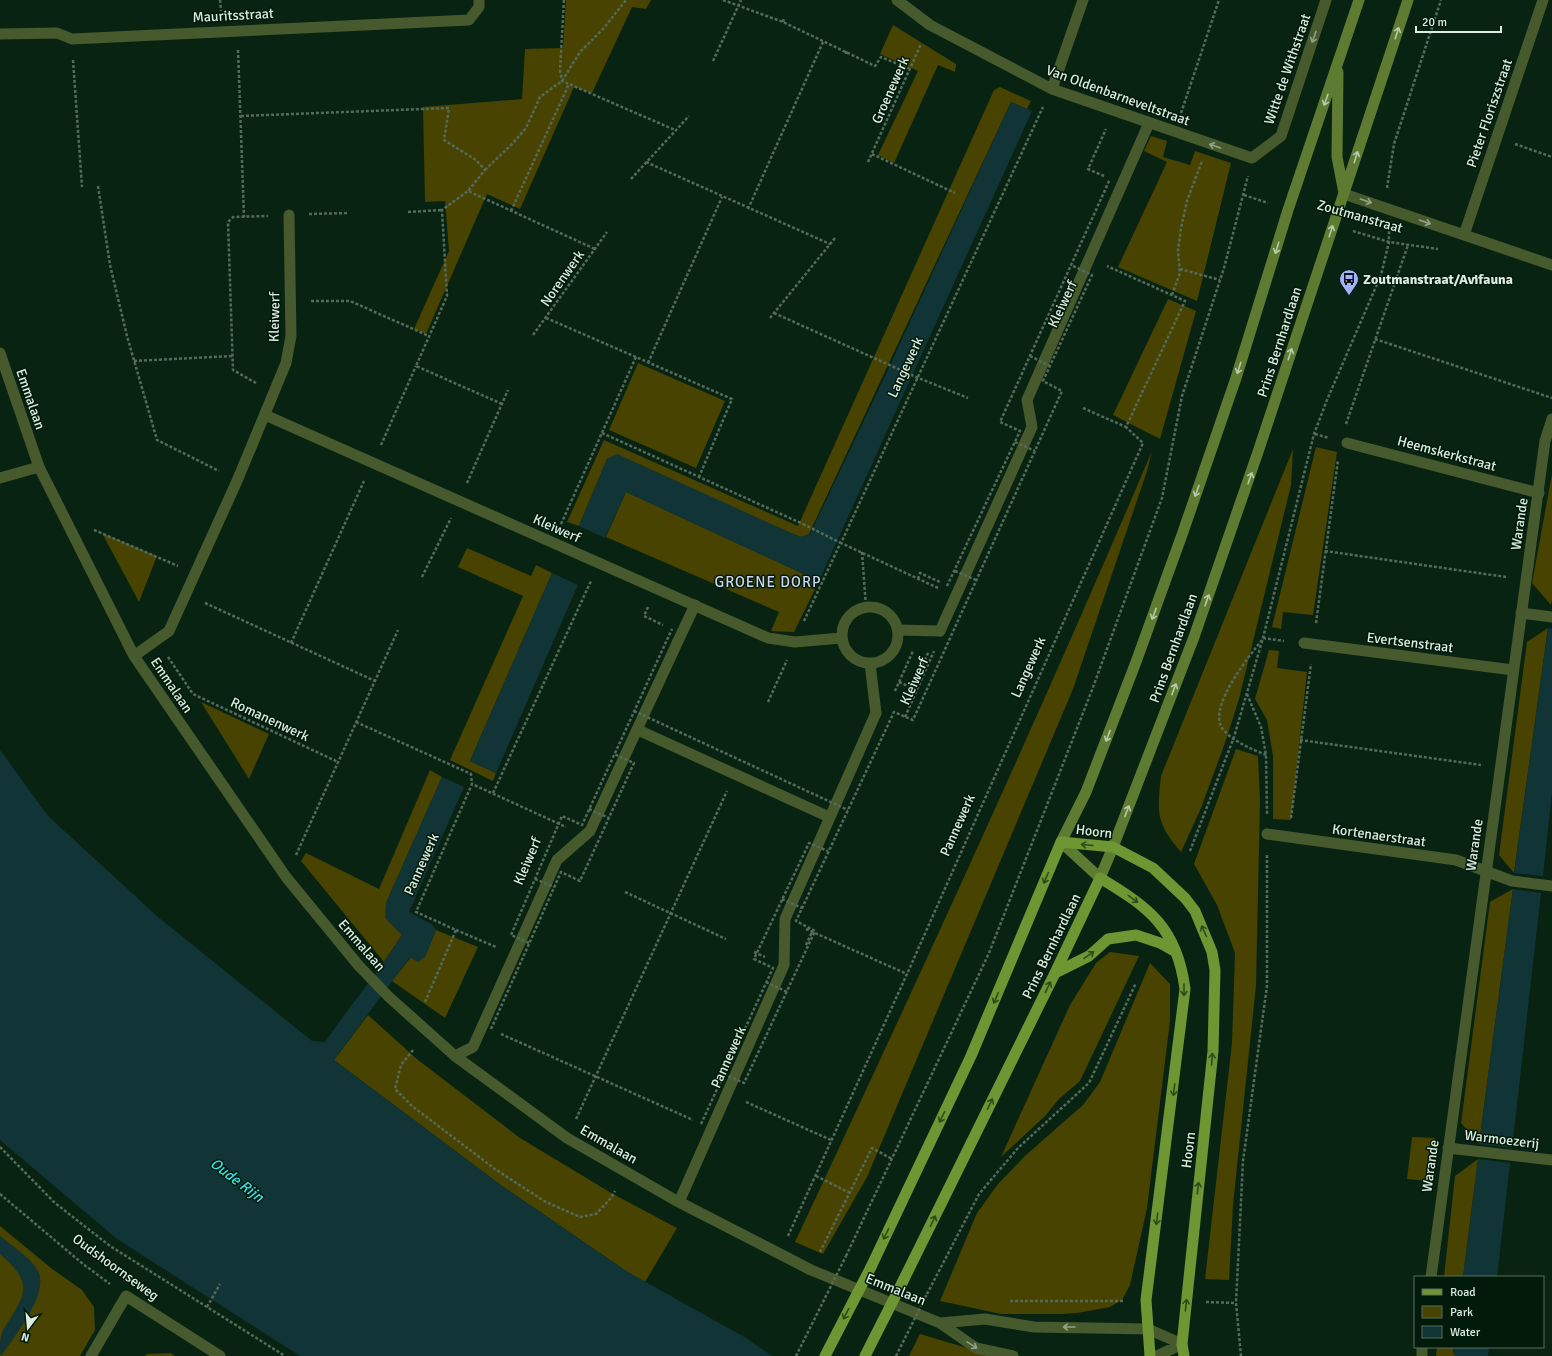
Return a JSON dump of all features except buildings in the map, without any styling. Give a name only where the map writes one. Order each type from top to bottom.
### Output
[{"type":"main road","name":"Prins Bernhardlaan","points":[[825,1356],[871,1266],[971,1056],[1061,842],[1086,792],[1136,662],[1236,378],[1288,210],[1359,0]]},
{"type":"main road","name":"Prins Bernhardlaan","points":[[866,1356],[1055,974],[1113,847],[1194,637],[1259,449],[1408,0]]},
{"type":"main road","points":[[1338,63],[1337,157],[1344,194]]},
{"type":"main road","name":"Hoorn","points":[[1061,842],[1113,847],[1153,868],[1185,898],[1195,911],[1212,952],[1215,970],[1214,1024],[1209,1104],[1193,1227],[1182,1344],[1184,1356]]},
{"type":"main road","name":"Hoorn","points":[[1061,842],[1100,878],[1151,912],[1166,932],[1176,952],[1182,969],[1185,989],[1146,1300],[1150,1356]]},
{"type":"main road","points":[[1055,974],[1089,956],[1108,939],[1136,935],[1160,943],[1176,952]]},
{"type":"street","name":"Mauritsstraat","points":[[0,34],[56,33],[72,39],[469,20],[479,7],[479,0]]},
{"type":"street","name":"Van Oldenbarneveltstraat","points":[[897,0],[930,25],[1052,89],[1252,158]]},
{"type":"street","points":[[1052,89],[1083,0]]},
{"type":"street","name":"Witte de Withstraat","points":[[1252,158],[1280,136],[1326,0]]},
{"type":"street","name":"Pieter Floriszstraat","points":[[1464,235],[1543,0]]},
{"type":"street","points":[[898,630],[940,631],[1032,427],[1027,400],[1149,123]]},
{"type":"street","name":"Zoutmanstraat","points":[[1344,194],[1552,265]]},
{"type":"street","name":"Kleiwerf","points":[[134,656],[169,631],[187,595],[266,415],[286,363],[291,336],[289,215]]},
{"type":"street","name":"Emmalaan","points":[[0,353],[39,467],[134,656],[286,877],[359,966],[389,997],[455,1056],[567,1138],[679,1202],[780,1255],[811,1270],[940,1323],[976,1348],[1013,1356]]},
{"type":"street","name":"Kleiwerf","points":[[266,415],[768,638],[795,642],[841,638]]},
{"type":"street","name":"Warande","points":[[1431,1276],[1545,441],[1552,419]]},
{"type":"street","name":"Heemskerkstraat","points":[[1347,443],[1539,493]]},
{"type":"street","points":[[0,478],[39,467]]},
{"type":"street","points":[[455,1056],[473,1047],[513,955],[557,860],[590,831],[695,605]]},
{"type":"street","points":[[866,607],[877,607],[887,612],[895,620],[898,630],[898,643],[892,654],[882,662],[870,664],[860,662],[851,656],[844,648],[841,638],[842,627],[848,617],[856,610],[866,607]]},
{"type":"street","points":[[1521,613],[1550,617]]},
{"type":"street","name":"Evertsenstraat","points":[[1309,644],[1513,670]]},
{"type":"street","points":[[870,664],[876,713]]},
{"type":"street","name":"Pannewerk","points":[[679,1202],[728,1095],[784,965],[785,919],[876,713]]},
{"type":"street","points":[[638,730],[736,773],[829,817]]},
{"type":"street","name":"Kortenaerstraat","points":[[1267,834],[1456,860],[1486,870]]},
{"type":"street","points":[[1486,870],[1512,881],[1548,885]]},
{"type":"street","name":"Warmoezerij","points":[[1448,1148],[1552,1160]]},
{"type":"street","points":[[91,1356],[126,1296]]},
{"type":"street","name":"Oudshoornseweg","points":[[126,1296],[220,1356]]},
{"type":"street","name":"Emmalaan","points":[[940,1323],[985,1319],[1034,1327],[1148,1329],[1182,1344]]},
{"type":"street","points":[[1157,1356],[1182,1344]]},
{"type":"path","points":[[562,81],[560,70],[564,0]]},
{"type":"path","points":[[408,212],[442,210],[468,191],[484,170],[512,144],[526,128],[540,97],[562,81],[580,52],[603,29],[626,0]]},
{"type":"path","points":[[723,0],[783,22],[846,54],[875,66],[881,57],[910,69]]},
{"type":"path","points":[[714,61],[741,0]]},
{"type":"path","points":[[1175,132],[1219,0]]},
{"type":"path","points":[[1190,851],[1234,738],[1263,638],[1314,434],[1327,400],[1381,275],[1389,242],[1387,190],[1394,144],[1441,0]]},
{"type":"path","points":[[783,22],[784,18]]},
{"type":"path","name":"Groenewerk","points":[[868,162],[930,25]]},
{"type":"path","points":[[237,30],[244,217]]},
{"type":"path","points":[[72,39],[82,187]]},
{"type":"path","points":[[748,209],[823,42]]},
{"type":"path","points":[[846,54],[847,50]]},
{"type":"path","points":[[562,81],[675,130]]},
{"type":"path","points":[[511,211],[569,84]]},
{"type":"path","name":"Langewerk","points":[[841,543],[916,377],[1052,89]]},
{"type":"path","points":[[241,116],[449,108],[444,140],[476,160],[484,170]]},
{"type":"path","name":"Kleiwerf","points":[[1015,442],[1020,431],[1000,422],[1110,179],[1088,169],[1114,110]]},
{"type":"path","points":[[631,178],[689,116]]},
{"type":"path","points":[[1496,138],[1552,157]]},
{"type":"path","points":[[1172,295],[1180,269],[1178,251],[1187,201],[1208,143]]},
{"type":"path","points":[[872,154],[955,193]]},
{"type":"path","points":[[646,162],[748,209],[830,244]]},
{"type":"path","points":[[98,186],[110,265],[134,361],[158,440],[237,481]]},
{"type":"path","points":[[468,191],[595,249]]},
{"type":"path","points":[[796,1356],[846,1256],[989,953],[1092,690],[1162,498],[1182,396],[1220,280],[1235,218],[1244,195],[1288,210]]},
{"type":"path","points":[[648,363],[722,197]]},
{"type":"path","points":[[291,643],[447,296],[442,210]]},
{"type":"path","points":[[233,217],[228,222],[233,370],[274,392]]},
{"type":"path","name":"Zoutmanstraat","points":[[1333,226],[1389,242],[1444,250],[1456,247],[1464,235]]},
{"type":"path","name":"Norenwerk","points":[[533,335],[607,232]]},
{"type":"path","points":[[770,318],[835,238]]},
{"type":"path","points":[[1346,426],[1408,245]]},
{"type":"path","points":[[1083,408],[1126,427],[1184,301],[1089,257]]},
{"type":"path","name":"Kleiwerf","points":[[815,933],[816,931],[796,921],[894,712],[913,720],[1062,391],[1043,381],[1092,275],[1071,265]]},
{"type":"path","points":[[1180,269],[1220,280]]},
{"type":"path","points":[[290,301],[350,301],[430,336]]},
{"type":"path","points":[[774,313],[916,377],[968,398]]},
{"type":"path","points":[[546,318],[732,399],[699,477]]},
{"type":"path","points":[[1375,339],[1552,398]]},
{"type":"path","points":[[134,361],[233,356]]},
{"type":"path","points":[[1030,356],[1050,366]]},
{"type":"path","points":[[553,543],[636,357]]},
{"type":"path","points":[[416,366],[502,404]]},
{"type":"path","points":[[422,577],[459,501],[508,390]]},
{"type":"path","name":"Langewerk","points":[[1006,753],[1143,443],[1126,427]]},
{"type":"path","points":[[602,433],[803,524],[956,596]]},
{"type":"path","points":[[918,579],[920,574],[948,586],[1015,442],[1035,451]]},
{"type":"path","points":[[1289,837],[1309,644],[1325,551],[1338,456]]},
{"type":"path","points":[[64,516],[196,574]]},
{"type":"path","points":[[768,702],[852,518]]},
{"type":"path","points":[[1325,551],[1526,580]]},
{"type":"path","points":[[862,552],[866,607]]},
{"type":"path","points":[[494,793],[599,563]]},
{"type":"path","points":[[955,571],[976,580]]},
{"type":"path","points":[[187,595],[375,681]]},
{"type":"path","name":"Kleiwerf","points":[[530,942],[511,935],[562,816],[582,825],[672,629],[644,616]]},
{"type":"path","points":[[286,877],[398,630]]},
{"type":"path","points":[[876,713],[889,703],[922,630]]},
{"type":"path","points":[[1263,638],[1245,662],[1221,705],[1220,718],[1222,728],[1242,745],[1266,755]]},
{"type":"path","name":"Romanenwerk","points":[[157,640],[193,694],[338,762]]},
{"type":"path","points":[[899,682],[912,688],[931,646],[935,648],[905,717]]},
{"type":"path","points":[[1241,1356],[1236,1302],[1243,1161],[1267,986],[1266,755],[1261,726],[1246,693]]},
{"type":"path","points":[[634,712],[848,810]]},
{"type":"path","points":[[356,722],[472,774],[472,784],[585,835]]},
{"type":"path","points":[[1300,740],[1500,767]]},
{"type":"path","name":"Pannewerk","points":[[780,1255],[1006,753]]},
{"type":"path","points":[[614,754],[634,763],[580,881],[561,872],[490,1029],[596,1078],[701,1124],[773,968],[754,959],[809,842],[828,851]]},
{"type":"path","points":[[567,1138],[736,773]]},
{"type":"path","name":"Pannewerk","points":[[456,930],[416,912],[472,784]]},
{"type":"path","points":[[589,809],[609,818]]},
{"type":"path","points":[[535,879],[554,887]]},
{"type":"path","points":[[625,892],[726,939]]},
{"type":"path","points":[[782,899],[802,908]]},
{"type":"path","points":[[785,919],[907,974]]},
{"type":"path","points":[[416,1020],[456,930],[513,955]]},
{"type":"path","points":[[724,1074],[744,1084],[815,933]]},
{"type":"path","points":[[766,982],[787,992]]},
{"type":"path","points":[[896,1356],[979,1194],[1018,1148],[1089,1083],[1136,983]]},
{"type":"path","points":[[413,1050],[401,1065],[395,1089],[412,1106],[495,1170],[544,1201],[580,1218],[596,1214],[611,1198],[615,1191]]},
{"type":"path","points":[[728,1095],[831,1140]]},
{"type":"path","points":[[0,1147],[55,1203],[110,1246],[285,1356]]},
{"type":"path","points":[[811,1270],[872,1148],[892,1159]]},
{"type":"path","points":[[816,1176],[850,1193]]},
{"type":"path","name":"Oudshoornseweg","points":[[0,1194],[83,1264],[126,1296]]},
{"type":"path","points":[[207,1307],[220,1284]]},
{"type":"path","points":[[1004,1301],[1146,1300]]},
{"type":"path","points":[[1187,1302],[1236,1302]]},
{"type":"green space","points":[[566,0],[651,0],[646,9],[632,7],[592,93],[574,87],[520,209],[487,194],[426,334],[414,329],[449,251],[445,201],[425,202],[423,107],[522,99],[525,49],[563,48]]},
{"type":"green space","points":[[893,25],[956,64],[955,72],[938,65],[894,163],[878,155],[918,71],[880,54]]},
{"type":"green space","points":[[1000,87],[1031,101],[1027,109],[1011,102],[809,534],[801,537],[607,459],[579,526],[567,522],[604,440],[798,526],[994,90]]},
{"type":"green space","points":[[1151,136],[1167,141],[1163,157],[1190,165],[1195,151],[1231,163],[1197,301],[1118,267],[1167,162],[1144,151]]},
{"type":"green space","points":[[1168,299],[1196,311],[1160,439],[1113,415]]},
{"type":"green space","points":[[638,363],[725,401],[696,468],[609,430]]},
{"type":"green space","points":[[1316,447],[1337,452],[1313,615],[1283,612],[1281,629],[1272,627]]},
{"type":"green space","points":[[1293,449],[1291,485],[1239,699],[1225,743],[1201,808],[1181,852],[1167,833],[1160,817],[1159,799],[1161,776]]},
{"type":"green space","points":[[1152,451],[1147,471],[1073,689],[867,1177],[823,1254],[795,1242],[977,848],[1066,650]]},
{"type":"green space","points":[[1552,474],[1552,599],[1551,605],[1532,583]]},
{"type":"green space","points":[[626,492],[819,581],[794,632],[771,631],[779,612],[606,537]]},
{"type":"green space","points":[[102,533],[157,556],[139,602]]},
{"type":"green space","points":[[467,548],[531,576],[536,565],[552,573],[470,761],[496,773],[493,781],[450,760],[523,596],[458,567]]},
{"type":"green space","points":[[1548,628],[1514,873],[1499,855],[1527,642]]},
{"type":"green space","points":[[1269,650],[1279,651],[1277,668],[1307,672],[1291,820],[1273,819],[1273,756],[1267,720],[1255,699]]},
{"type":"green space","points":[[201,702],[269,734],[249,779]]},
{"type":"green space","points":[[1236,749],[1258,756],[1260,800],[1256,985],[1233,1205],[1229,1280],[1205,1279],[1232,1043],[1235,953],[1217,905],[1194,864]]},
{"type":"green space","points":[[430,770],[442,777],[386,903],[386,918],[402,935],[384,962],[301,861],[306,853],[379,889]]},
{"type":"green space","points":[[1513,889],[1479,1144],[1461,1123],[1490,902]]},
{"type":"green space","points":[[436,930],[478,947],[445,1018],[392,981],[411,957],[425,957]]},
{"type":"green space","points":[[1110,952],[1139,956],[1080,1081],[1059,1099],[1045,1116],[1001,1157],[1070,1005],[1096,963]]},
{"type":"green space","points":[[1150,963],[1170,984],[1170,1021],[1147,1208],[1130,1285],[1122,1300],[1110,1307],[1063,1314],[1001,1314],[940,1301],[977,1213],[998,1184],[1026,1155],[1083,1105],[1100,1082]]},
{"type":"green space","points":[[368,1015],[418,1060],[520,1138],[613,1194],[677,1228],[645,1282],[626,1271],[502,1186],[334,1060]]},
{"type":"green space","points":[[1412,1137],[1435,1138],[1429,1181],[1407,1179]]},
{"type":"green space","points":[[1478,1159],[1463,1276],[1444,1276],[1455,1176]]},
{"type":"green space","points":[[0,1226],[51,1268],[82,1290],[94,1307],[95,1330],[80,1356],[0,1356]]},
{"type":"green space","points":[[920,1334],[994,1356],[909,1356]]},
{"type":"green space","points":[[1437,1348],[1454,1348],[1453,1353],[1456,1356],[1436,1356]]},
{"type":"green space","points":[[171,1353],[175,1356],[145,1356],[147,1354]]},
{"type":"water","points":[[1011,102],[1032,111],[819,581],[626,492],[605,538],[579,526],[607,459],[617,454],[800,537],[810,534],[886,374]]},
{"type":"water","points":[[552,573],[578,585],[496,773],[470,761]]},
{"type":"water","points":[[1548,628],[1552,629],[1552,792],[1543,876],[1514,873]]},
{"type":"water","name":"Oude Rijn","points":[[0,750],[48,816],[158,917],[312,1041],[325,1042],[402,935],[385,918],[386,903],[442,777],[464,787],[409,912],[433,925],[436,930],[425,957],[418,962],[410,957],[334,1060],[502,1186],[626,1271],[746,1338],[772,1356],[300,1356],[117,1239],[0,1140]]},
{"type":"water","points":[[1513,889],[1541,893],[1512,1148],[1479,1144]]},
{"type":"water","points":[[1478,1159],[1510,1163],[1497,1276],[1463,1276]]},
{"type":"water","points":[[0,1236],[35,1266],[40,1280],[39,1291],[35,1303],[1,1356],[0,1341],[2,1334],[21,1299],[23,1284],[21,1277],[16,1270],[0,1254]]},
{"type":"water","points":[[1454,1348],[1489,1348],[1488,1356],[1456,1356],[1453,1353]]},
{"type":"place","name":"Zoutmanstraat/Avifauna","points":[[1349,296]]},
{"type":"district","name":"GROENE DORP","points":[[768,582]]}]
